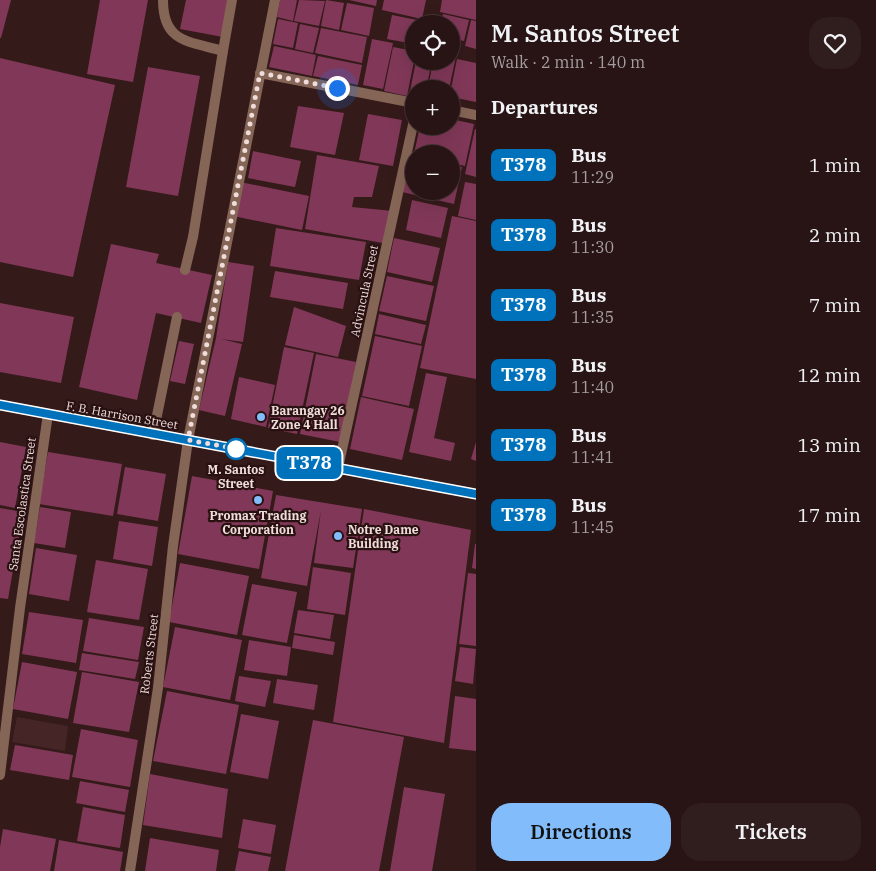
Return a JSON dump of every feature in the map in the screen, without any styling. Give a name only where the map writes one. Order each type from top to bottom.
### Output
[{"type":"main road","name":"F. B. Harrison Street","points":[[0,405],[476,494]]},
{"type":"street","points":[[163,0],[163,12],[166,22],[174,34],[178,37],[223,51]]},
{"type":"street","points":[[185,270],[194,237],[232,0]]},
{"type":"street","points":[[188,440],[275,0]]},
{"type":"street","points":[[260,73],[405,101]]},
{"type":"street","points":[[460,112],[476,115]]},
{"type":"street","name":"Advincula Street","points":[[338,468],[411,135]]},
{"type":"street","points":[[153,435],[177,317]]},
{"type":"street","name":"Santa Escolastica Street","points":[[0,775],[20,608],[48,414]]},
{"type":"street","name":"Roberts Street","points":[[130,871],[158,688],[173,546],[188,440]]},
{"type":"shaded area","points":[[17,717],[68,726],[65,751],[12,742]]},
{"type":"building","points":[[0,0],[11,0],[1,38],[0,38]]},
{"type":"building","points":[[100,0],[148,0],[133,82],[87,74]]},
{"type":"building","points":[[186,0],[230,0],[223,37],[180,29]]},
{"type":"building","points":[[280,0],[297,0],[293,21],[277,17]]},
{"type":"building","points":[[299,0],[325,1],[319,26],[294,21]]},
{"type":"building","points":[[326,0],[344,3],[339,30],[321,26]]},
{"type":"building","points":[[349,0],[377,0],[376,6]]},
{"type":"building","points":[[384,0],[426,0],[423,15],[405,15],[382,10]]},
{"type":"building","points":[[442,0],[476,0],[476,20],[440,12]]},
{"type":"building","points":[[347,3],[374,8],[369,36],[341,30]]},
{"type":"building","points":[[392,15],[405,18],[405,42],[387,39]]},
{"type":"building","points":[[460,18],[469,20],[464,41],[460,40]]},
{"type":"building","points":[[278,19],[298,23],[293,48],[273,44]]},
{"type":"building","points":[[471,20],[476,21],[476,49],[465,46]]},
{"type":"building","points":[[300,24],[319,28],[313,53],[295,49]]},
{"type":"building","points":[[321,28],[367,37],[362,63],[315,53]]},
{"type":"building","points":[[372,39],[393,43],[383,89],[363,85]]},
{"type":"building","points":[[274,46],[316,55],[312,76],[269,67]]},
{"type":"building","points":[[393,47],[405,49],[405,70],[412,70],[410,80],[405,80],[405,96],[384,91]]},
{"type":"building","points":[[318,56],[362,65],[358,85],[313,76]]},
{"type":"building","points":[[0,58],[115,85],[73,277],[0,262]]},
{"type":"building","points":[[460,60],[476,63],[476,102],[460,99],[460,80],[453,80],[455,70],[460,70]]},
{"type":"building","points":[[148,67],[200,76],[178,196],[126,187]]},
{"type":"building","points":[[414,70],[430,70],[428,80],[412,80]]},
{"type":"building","points":[[431,70],[453,70],[451,80],[430,80]]},
{"type":"building","points":[[298,106],[344,113],[335,155],[290,147]]},
{"type":"building","points":[[368,114],[402,120],[393,166],[359,160]]},
{"type":"building","points":[[460,121],[474,124],[465,166],[460,165],[460,145],[416,145],[418,135],[460,135]]},
{"type":"building","points":[[476,129],[476,177],[465,174]]},
{"type":"building","points":[[253,151],[301,161],[295,187],[248,178]]},
{"type":"building","points":[[317,155],[379,166],[372,197],[354,197],[352,207],[393,211],[383,243],[305,229]]},
{"type":"building","points":[[405,180],[405,193],[402,192]]},
{"type":"building","points":[[240,182],[309,196],[302,230],[233,216]]},
{"type":"building","points":[[465,182],[476,184],[476,220],[458,216]]},
{"type":"building","points":[[412,200],[448,208],[441,238],[406,230]]},
{"type":"building","points":[[437,200],[455,200],[454,204]]},
{"type":"building","points":[[452,216],[476,221],[476,379],[420,368]]},
{"type":"building","points":[[276,228],[366,242],[359,280],[270,266]]},
{"type":"building","points":[[394,238],[440,248],[432,282],[387,272]]},
{"type":"building","points":[[111,244],[159,254],[156,263],[212,275],[201,323],[156,313],[137,400],[79,387]]},
{"type":"building","points":[[228,262],[254,266],[243,342],[221,339],[242,344],[225,416],[199,410],[216,338]]},
{"type":"building","points":[[275,271],[348,283],[343,309],[270,297]]},
{"type":"building","points":[[387,276],[434,286],[426,321],[379,311]]},
{"type":"building","points":[[0,303],[74,317],[61,383],[0,372]]},
{"type":"building","points":[[294,307],[346,326],[338,357],[285,345]]},
{"type":"building","points":[[379,314],[426,325],[421,344],[375,334]]},
{"type":"building","points":[[375,336],[422,346],[409,406],[362,396]]},
{"type":"building","points":[[179,341],[194,344],[185,384],[170,381]]},
{"type":"building","points":[[284,347],[314,353],[297,434],[268,428]]},
{"type":"building","points":[[316,354],[356,362],[340,442],[300,434]]},
{"type":"building","points":[[426,373],[447,377],[434,438],[455,443],[451,461],[409,452]]},
{"type":"building","points":[[239,377],[275,385],[266,427],[231,419]]},
{"type":"building","points":[[361,397],[414,409],[402,460],[350,449]]},
{"type":"building","points":[[0,442],[26,447],[15,508],[0,505]]},
{"type":"building","points":[[476,442],[476,461],[471,459]]},
{"type":"building","points":[[48,452],[122,464],[113,516],[39,504]]},
{"type":"building","points":[[125,467],[166,474],[158,521],[117,514]]},
{"type":"building","points":[[192,476],[273,491],[259,569],[178,554]]},
{"type":"building","points":[[276,495],[362,509],[353,568],[314,563],[321,510],[307,586],[261,578]]},
{"type":"building","points":[[40,507],[71,512],[65,548],[34,543]]},
{"type":"building","points":[[0,508],[23,512],[8,599],[0,598]]},
{"type":"building","points":[[364,509],[471,530],[444,743],[333,722]]},
{"type":"building","points":[[119,521],[158,527],[152,566],[113,559]]},
{"type":"building","points":[[476,544],[476,569],[472,568]]},
{"type":"building","points":[[36,548],[77,555],[69,601],[29,594]]},
{"type":"building","points":[[96,560],[148,569],[139,620],[87,612]]},
{"type":"building","points":[[180,563],[249,576],[237,635],[169,622]]},
{"type":"building","points":[[313,567],[351,573],[345,615],[307,609]]},
{"type":"building","points":[[468,573],[476,574],[476,646],[459,644]]},
{"type":"building","points":[[252,584],[297,592],[287,643],[242,635]]},
{"type":"building","points":[[298,610],[334,615],[330,639],[294,633]]},
{"type":"building","points":[[29,612],[83,620],[76,663],[22,654]]},
{"type":"building","points":[[89,618],[144,627],[138,660],[83,651]]},
{"type":"building","points":[[175,627],[242,640],[230,700],[163,687]]},
{"type":"building","points":[[294,635],[335,642],[333,655],[292,648]]},
{"type":"building","points":[[249,640],[291,647],[287,676],[244,670]]},
{"type":"building","points":[[460,647],[476,649],[473,684],[455,681]]},
{"type":"building","points":[[82,653],[139,662],[135,679],[79,670]]},
{"type":"building","points":[[22,662],[77,672],[68,719],[13,709]]},
{"type":"building","points":[[82,672],[139,682],[129,732],[73,723]]},
{"type":"building","points":[[239,676],[271,681],[265,707],[235,701]]},
{"type":"building","points":[[277,679],[318,685],[314,710],[273,703]]},
{"type":"building","points":[[167,691],[239,705],[226,774],[153,761]]},
{"type":"building","points":[[455,696],[476,699],[476,751],[449,748]]},
{"type":"building","points":[[241,714],[279,721],[268,779],[230,772]]},
{"type":"building","points":[[313,720],[404,737],[379,871],[285,871]]},
{"type":"building","points":[[81,729],[138,740],[130,787],[72,777]]},
{"type":"building","points":[[15,745],[73,755],[69,780],[10,770]]},
{"type":"building","points":[[150,774],[228,789],[222,838],[143,825]]},
{"type":"building","points":[[80,781],[129,790],[125,812],[76,803]]},
{"type":"building","points":[[404,787],[445,794],[432,871],[390,871]]},
{"type":"building","points":[[83,807],[125,815],[120,848],[77,841]]},
{"type":"building","points":[[243,819],[276,825],[271,854],[238,848]]},
{"type":"building","points":[[3,829],[56,839],[50,871],[0,871],[0,847]]},
{"type":"building","points":[[150,838],[219,850],[216,871],[145,871]]},
{"type":"building","points":[[59,840],[123,852],[120,871],[54,871]]},
{"type":"building","points":[[239,851],[271,857],[268,871],[235,871]]},
{"type":"bus line","name":"T378","points":[[0,405],[476,494]]},
{"type":"place","name":"Barangay 26 Zone 4 Hall","points":[[261,417]]},
{"type":"place","name":"M. Santos Street","points":[[236,449]]},
{"type":"place","name":"Promax Trading Corporation","points":[[258,500]]},
{"type":"place","name":"Notre Dame Building","points":[[338,536]]},
{"type":"route","points":[[236,449],[244,450],[188,440],[260,73],[337,88]]}]
